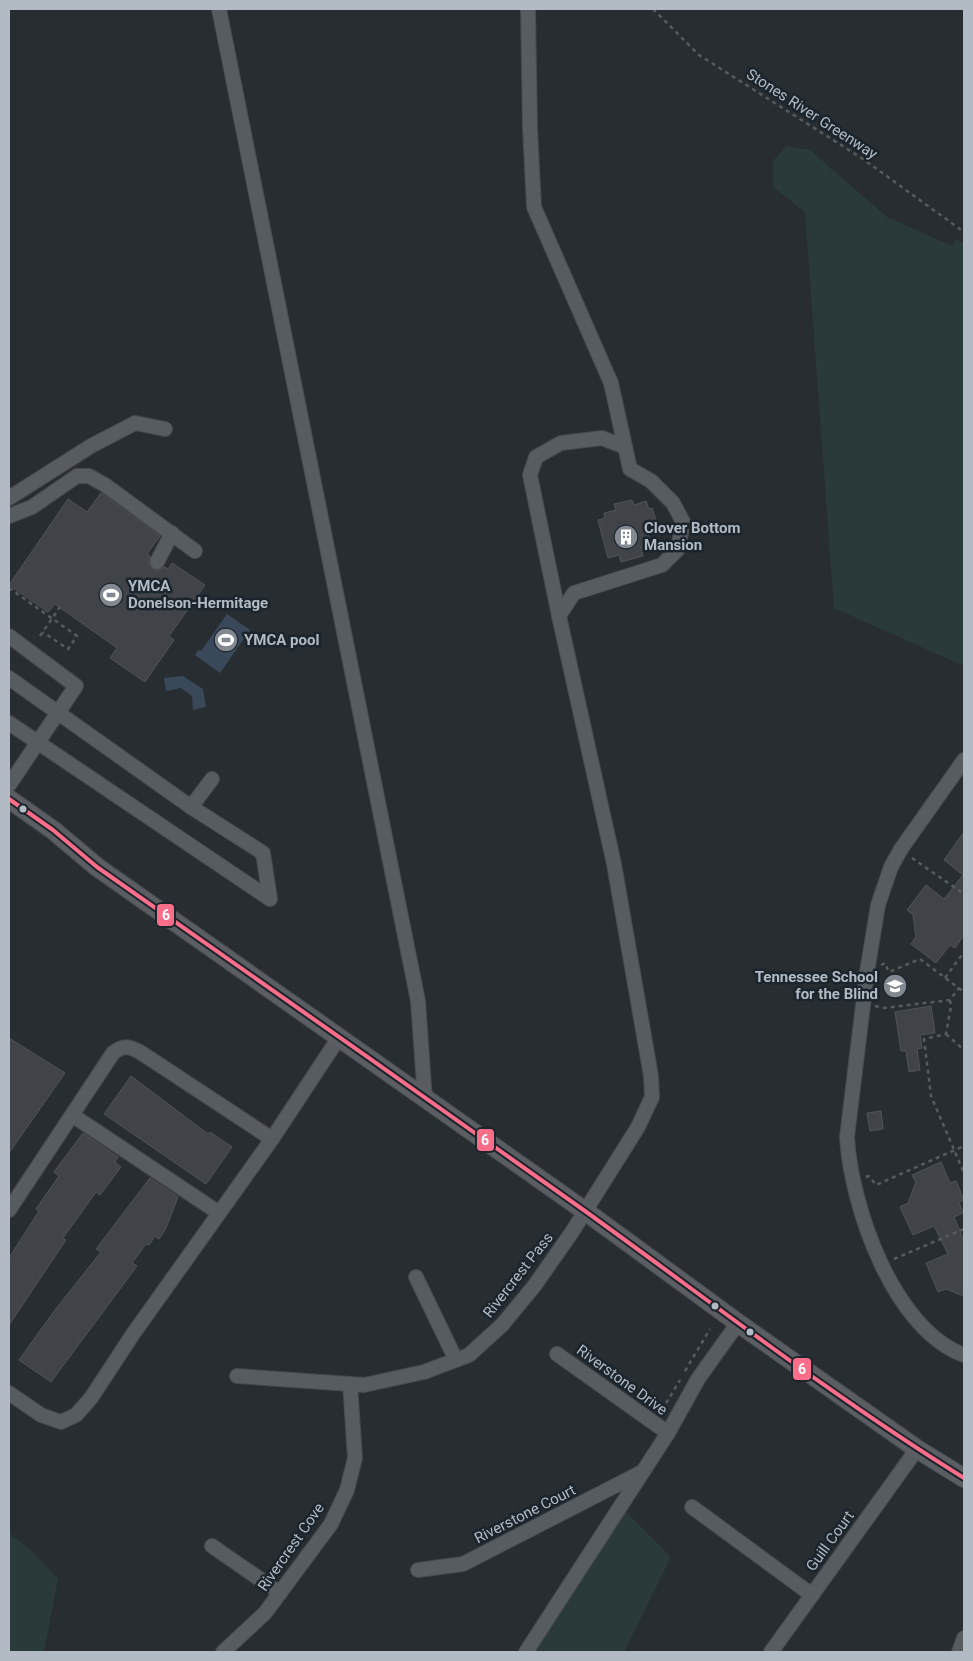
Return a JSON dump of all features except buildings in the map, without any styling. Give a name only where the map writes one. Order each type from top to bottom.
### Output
[{"type":"main road","points":[[9,799],[53,830],[97,868],[917,1449],[964,1478]]},
{"type":"street","points":[[219,9],[418,1001],[424,1100]]},
{"type":"street","points":[[528,9],[530,128],[534,207],[611,383],[630,469],[652,481],[673,503],[682,522],[678,549],[662,565],[574,593],[559,616]]},
{"type":"street","points":[[9,498],[91,446],[135,423],[165,429]]},
{"type":"street","name":"Rivercrest Pass","points":[[237,1376],[364,1385],[424,1372],[469,1355],[502,1325],[535,1285],[585,1212],[638,1127],[652,1097],[651,1076],[614,864],[530,475],[536,457],[561,442],[602,438],[625,447]]},
{"type":"street","points":[[9,516],[32,507],[77,476],[89,476],[123,502],[195,551]]},
{"type":"street","points":[[157,562],[172,534]]},
{"type":"street","points":[[9,636],[76,686],[9,785]]},
{"type":"street","points":[[9,678],[191,807],[263,853],[270,899],[9,723]]},
{"type":"street","points":[[964,760],[901,850],[891,867],[878,905],[867,972],[848,1126],[848,1155],[864,1223],[882,1264],[893,1285],[919,1321],[946,1345],[964,1355]]},
{"type":"street","points":[[191,807],[212,779]]},
{"type":"street","points":[[9,1393],[40,1415],[61,1422],[76,1414],[91,1398],[272,1139],[338,1038]]},
{"type":"street","points":[[9,1210],[113,1053],[120,1047],[130,1047],[272,1139]]},
{"type":"street","points":[[72,1115],[219,1213]]},
{"type":"street","points":[[416,1277],[456,1360]]},
{"type":"street","name":"Riverstone Court","points":[[526,1652],[642,1471],[668,1434],[698,1378],[738,1323]]},
{"type":"street","name":"Riverstone Drive","points":[[558,1354],[668,1434]]},
{"type":"street","name":"Rivercrest Cove","points":[[224,1652],[265,1613],[331,1524],[348,1490],[356,1458],[350,1384]]},
{"type":"street","name":"Guill Court","points":[[771,1652],[917,1449]]},
{"type":"street","name":"Riverstone Court","points":[[418,1570],[463,1564],[642,1471]]},
{"type":"street","points":[[692,1507],[812,1595]]},
{"type":"street","points":[[212,1546],[280,1593]]},
{"type":"street","points":[[959,1652],[964,1638]]},
{"type":"path","name":"Stones River Greenway","points":[[653,9],[700,55],[863,159],[964,232]]},
{"type":"path","points":[[9,588],[77,636],[68,649],[43,632]]},
{"type":"path","points":[[40,636],[60,607]]},
{"type":"path","points":[[901,850],[964,894]]},
{"type":"path","points":[[945,978],[964,952]]},
{"type":"path","points":[[867,972],[885,963],[889,972],[920,959],[964,992]]},
{"type":"path","points":[[946,1034],[950,1000],[959,988]]},
{"type":"path","points":[[863,1002],[884,1008],[950,1000]]},
{"type":"path","points":[[946,1034],[964,1050]]},
{"type":"path","points":[[946,1034],[924,1038],[932,1096],[964,1173]]},
{"type":"path","points":[[854,1182],[869,1176],[876,1184],[964,1146]]},
{"type":"path","points":[[882,1264],[964,1229]]},
{"type":"shaded area","points":[[787,146],[810,150],[887,217],[952,246],[956,239],[964,244],[964,666],[834,608],[805,212],[774,188],[773,161]]},
{"type":"shaded area","points":[[620,1506],[671,1557],[624,1652],[523,1652]]},
{"type":"shaded area","points":[[9,1533],[31,1550],[58,1579],[44,1652],[9,1652]]},
{"type":"water","name":"YMCA pool","points":[[227,614],[250,630],[220,673],[195,655],[198,650],[201,651]]},
{"type":"water","points":[[183,676],[203,689],[206,707],[193,710],[192,696],[181,688],[166,691],[164,678]]},
{"type":"transit line","name":"6","points":[[9,799],[53,830],[97,867],[585,1211],[819,1382],[964,1478]]},
{"type":"place","name":"Clover Bottom Mansion","points":[[626,537]]},
{"type":"place","name":"YMCA Donelson-Hermitage","points":[[111,595]]},
{"type":"place","name":"YMCA pool","points":[[226,640]]},
{"type":"place","name":"Tennessee School for the Blind","points":[[895,986]]}]
